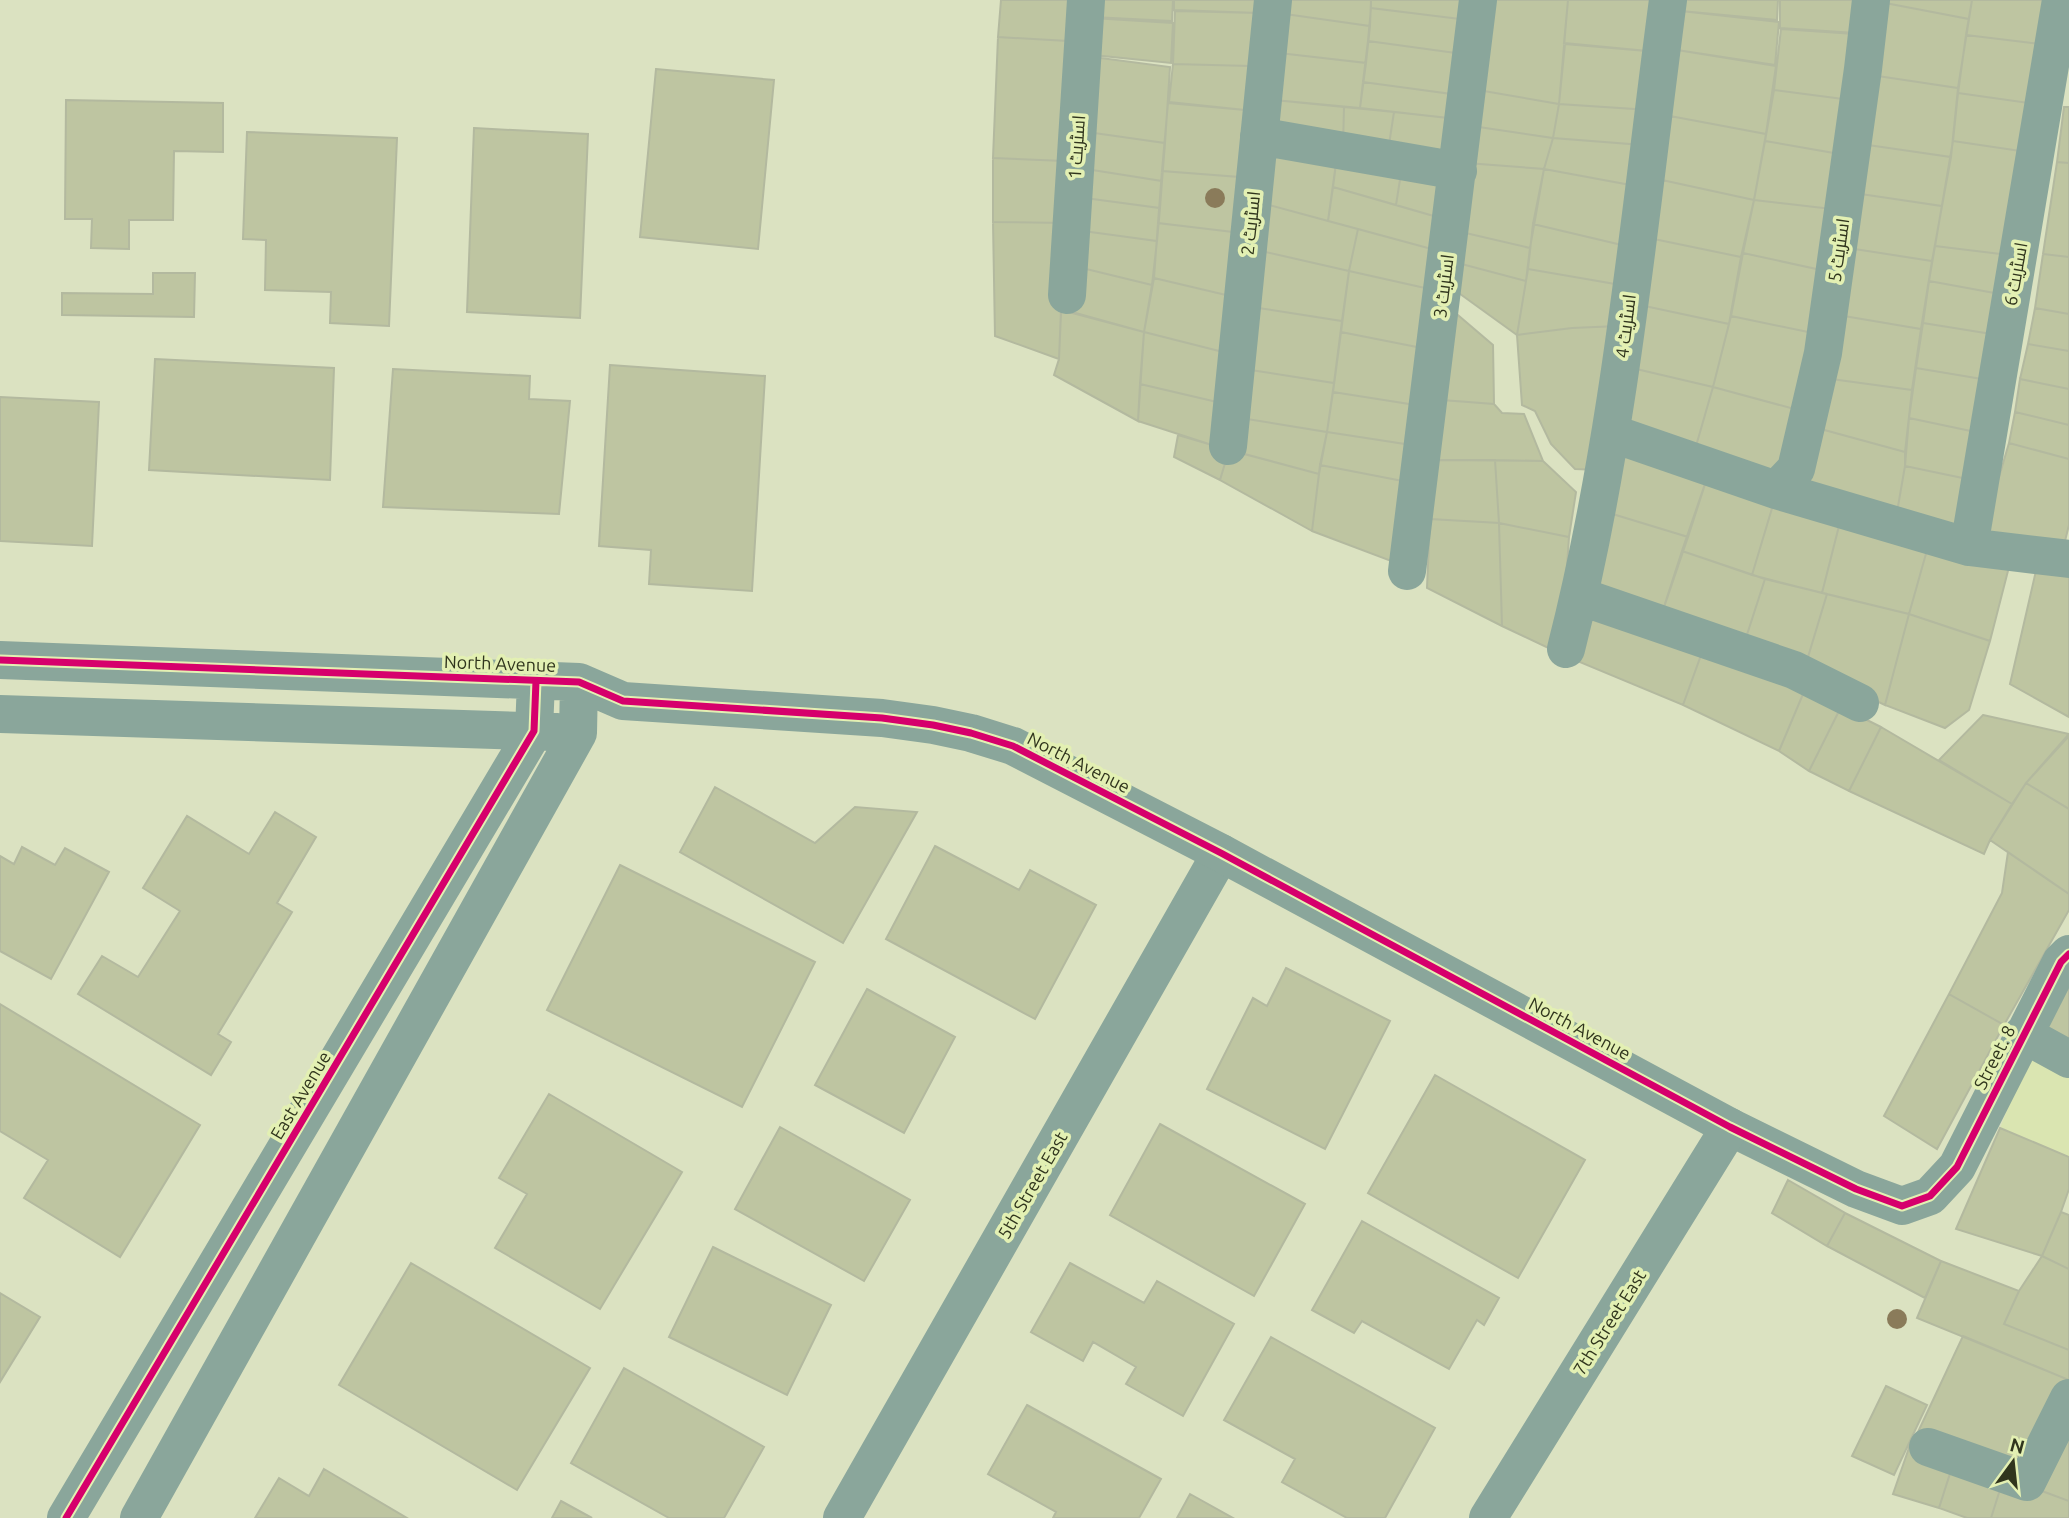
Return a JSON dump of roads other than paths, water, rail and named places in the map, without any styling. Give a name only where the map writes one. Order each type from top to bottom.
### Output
[{"type":"street","name":"اسٹریٹ 1","points":[[1067,295],[1086,0]]},
{"type":"street","name":"اسٹریٹ 2","points":[[1228,446],[1273,0]]},
{"type":"street","name":"اسٹریٹ 3","points":[[1406,571],[1478,0]]},
{"type":"street","name":"اسٹریٹ 4","points":[[1566,649],[1611,433],[1668,0]]},
{"type":"street","name":"اسٹریٹ 5","points":[[1776,490],[1796,469],[1823,353],[1871,0]]},
{"type":"street","name":"اسٹریٹ 6","points":[[1969,547],[2061,0]]},
{"type":"street","points":[[1259,136],[1458,171]]},
{"type":"street","points":[[1611,433],[1776,490],[1969,547],[2067,551]]},
{"type":"street","points":[[1579,596],[1794,670],[1860,703]]},
{"type":"street","name":"North Avenue","points":[[0,660],[579,682],[622,701],[882,718],[971,733],[1013,746],[1221,853],[1730,1127],[1856,1189],[1902,1206],[1930,1196],[1956,1167]]},
{"type":"street","name":"East Avenue","points":[[66,1518],[534,731],[536,681]]},
{"type":"street","points":[[578,733],[579,682]]},
{"type":"street","points":[[139,1518],[578,733],[622,701]]},
{"type":"street","points":[[0,714],[578,733]]},
{"type":"street","name":"5th Street East","points":[[842,1518],[1221,853]]},
{"type":"street","name":"Street. 8","points":[[1956,1167],[2065,958]]},
{"type":"street","points":[[2023,1034],[2069,1059]]},
{"type":"street","name":"7th Street East","points":[[1488,1518],[1730,1127]]},
{"type":"street","points":[[1928,1447],[2027,1482],[2069,1398]]}]
